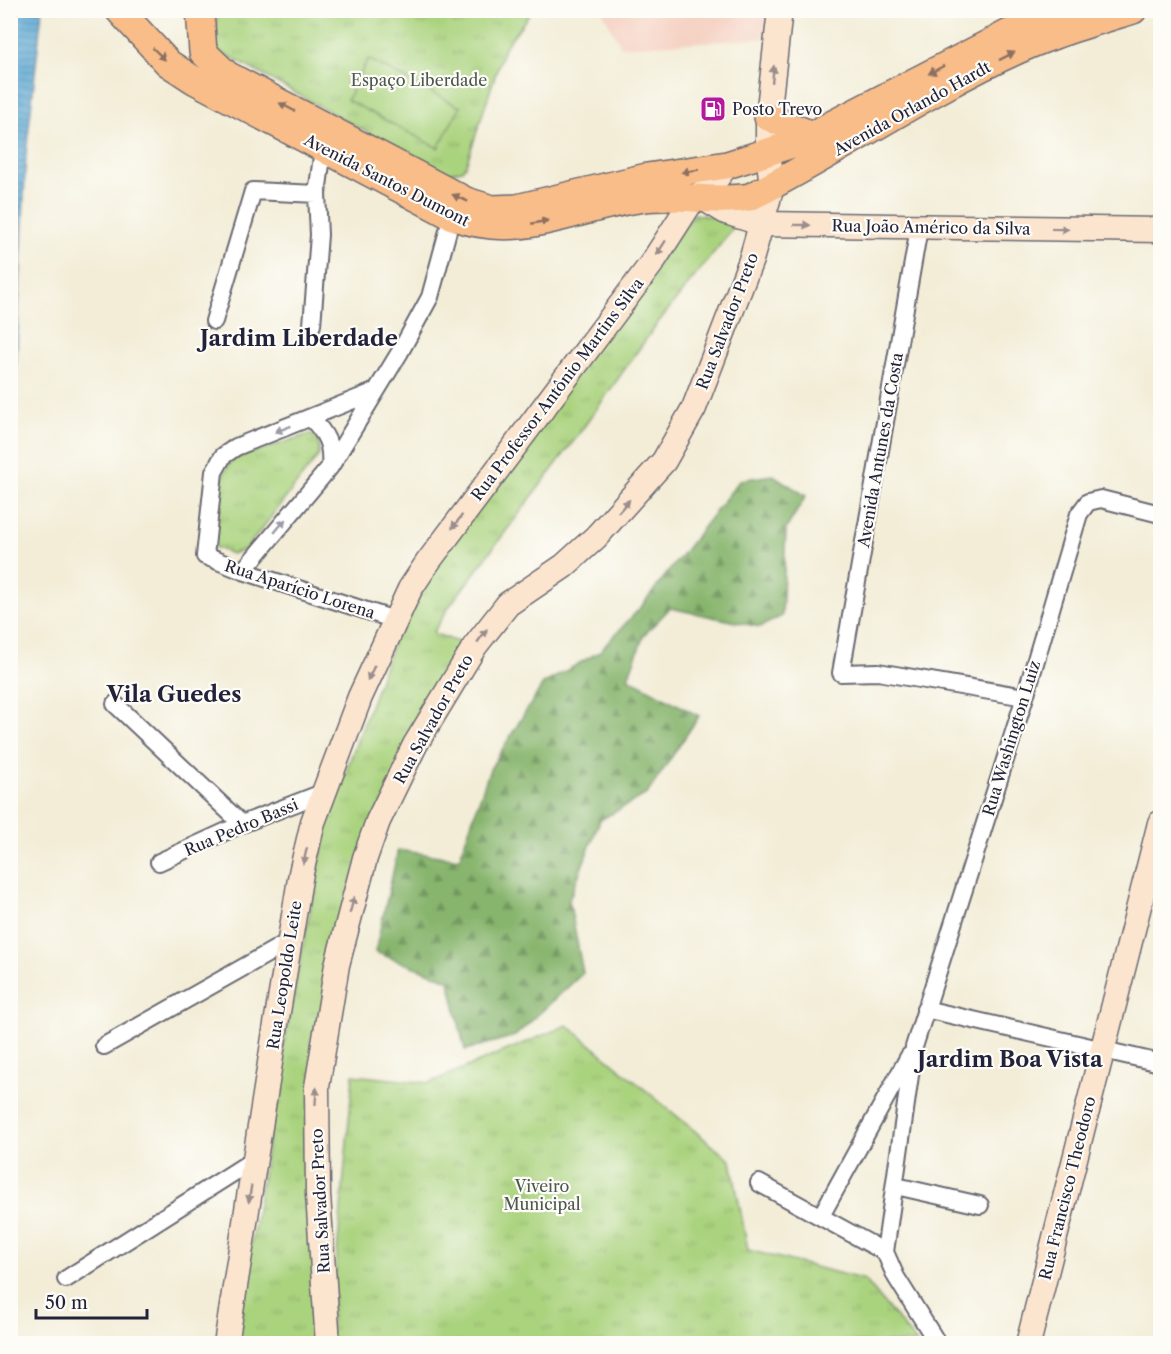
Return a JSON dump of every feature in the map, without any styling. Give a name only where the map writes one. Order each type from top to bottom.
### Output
[{"type":"main road","name":"Avenida Santos Dumont","points":[[119,10],[168,63],[194,80],[452,216],[476,225],[501,227],[539,223],[644,198],[700,200]]},
{"type":"main road","name":"Avenida Santos Dumont","points":[[200,10],[203,52],[211,62],[237,81],[430,184],[466,201],[492,209],[517,208],[647,177],[727,165],[768,153]]},
{"type":"main road","points":[[772,186],[768,153],[768,117],[780,10]]},
{"type":"main road","name":"Avenida Orlando Hardt","points":[[768,153],[812,135],[970,52],[1065,10]]},
{"type":"main road","name":"Avenida Orlando Hardt","points":[[700,200],[750,197],[959,80],[1018,50],[1054,35],[1133,10]]},
{"type":"main road","points":[[768,117],[812,135]]},
{"type":"main road","name":"Rua Professor Antônio Martins Silva","points":[[395,620],[410,589],[428,562],[727,165]]},
{"type":"main road","name":"Rua Salvador Preto","points":[[328,1344],[318,1194],[317,1087],[337,965],[365,858],[378,821],[429,720],[475,646],[498,614],[518,595],[581,552],[664,461],[694,408],[763,224],[772,186]]},
{"type":"main road","name":"Rua João Américo da Silva","points":[[700,200],[726,212],[763,224],[1161,230]]},
{"type":"main road","name":"Rua Leopoldo Leite","points":[[226,1344],[301,873],[322,793],[395,620]]},
{"type":"main road","name":"Rua Francisco Theodoro","points":[[1028,1344],[1101,1049],[1161,823]]},
{"type":"street","points":[[312,325],[319,235],[317,194],[323,149]]},
{"type":"street","points":[[214,321],[253,191],[317,194]]},
{"type":"street","points":[[243,572],[330,467],[376,391],[430,297],[452,216]]},
{"type":"street","name":"Avenida Antunes da Costa","points":[[919,228],[841,673],[878,672],[1025,697]]},
{"type":"street","points":[[330,467],[331,449],[326,434],[311,418],[376,391]]},
{"type":"street","name":"Rua Aparício Lorena","points":[[311,418],[236,447],[223,456],[214,472],[205,556],[243,572],[395,620]]},
{"type":"street","name":"Rua Washington Luiz","points":[[885,1252],[914,1047],[1025,697],[1082,507],[1088,502],[1101,499],[1161,514]]},
{"type":"street","points":[[115,704],[242,824]]},
{"type":"street","name":"Rua Pedro Bassi","points":[[159,862],[242,824],[322,793]]},
{"type":"street","points":[[104,1046],[290,941]]},
{"type":"street","points":[[925,1009],[1161,1064]]},
{"type":"street","name":"Rua Washington Luiz","points":[[821,1215],[914,1047]]},
{"type":"street","points":[[66,1279],[255,1160]]},
{"type":"street","points":[[759,1183],[885,1252],[896,1277],[938,1344]]},
{"type":"street","points":[[896,1186],[980,1205]]},
{"type":"shaded area","points":[[602,11],[778,11],[775,38],[621,47]]},
{"type":"green space","name":"Espaço Liberdade","points":[[218,11],[532,11],[504,48],[466,165],[462,170],[443,174],[219,51],[215,43]]},
{"type":"green space","points":[[368,59],[460,107],[438,148],[347,100]]},
{"type":"green space","points":[[694,214],[739,221],[656,325],[576,438],[448,608],[433,633],[466,645],[427,704],[330,965],[317,1343],[235,1344],[283,1050],[327,823],[413,589]]},
{"type":"green space","points":[[310,434],[319,441],[319,455],[246,549],[232,554],[214,547],[212,542],[218,494],[225,470],[231,462],[238,457]]},
{"type":"green space","points":[[773,475],[806,496],[786,529],[782,616],[760,627],[670,608],[644,635],[628,678],[699,716],[647,794],[600,820],[569,900],[583,973],[515,1036],[465,1050],[449,980],[375,952],[398,850],[459,859],[490,769],[543,684],[599,652],[641,607],[740,480]]},
{"type":"green space","name":"Viveiro Municipal","points":[[567,1025],[731,1161],[748,1250],[865,1280],[917,1343],[329,1344],[353,1075],[429,1083]]},
{"type":"water","points":[[11,10],[42,11],[26,155],[11,477]]},
{"type":"place","name":"Posto Trevo","points":[[713,109]]},
{"type":"district","name":"Jardim Liberdade","points":[[299,338]]},
{"type":"district","name":"Vila Guedes","points":[[174,694]]},
{"type":"district","name":"Jardim Boa Vista","points":[[1010,1059]]}]
